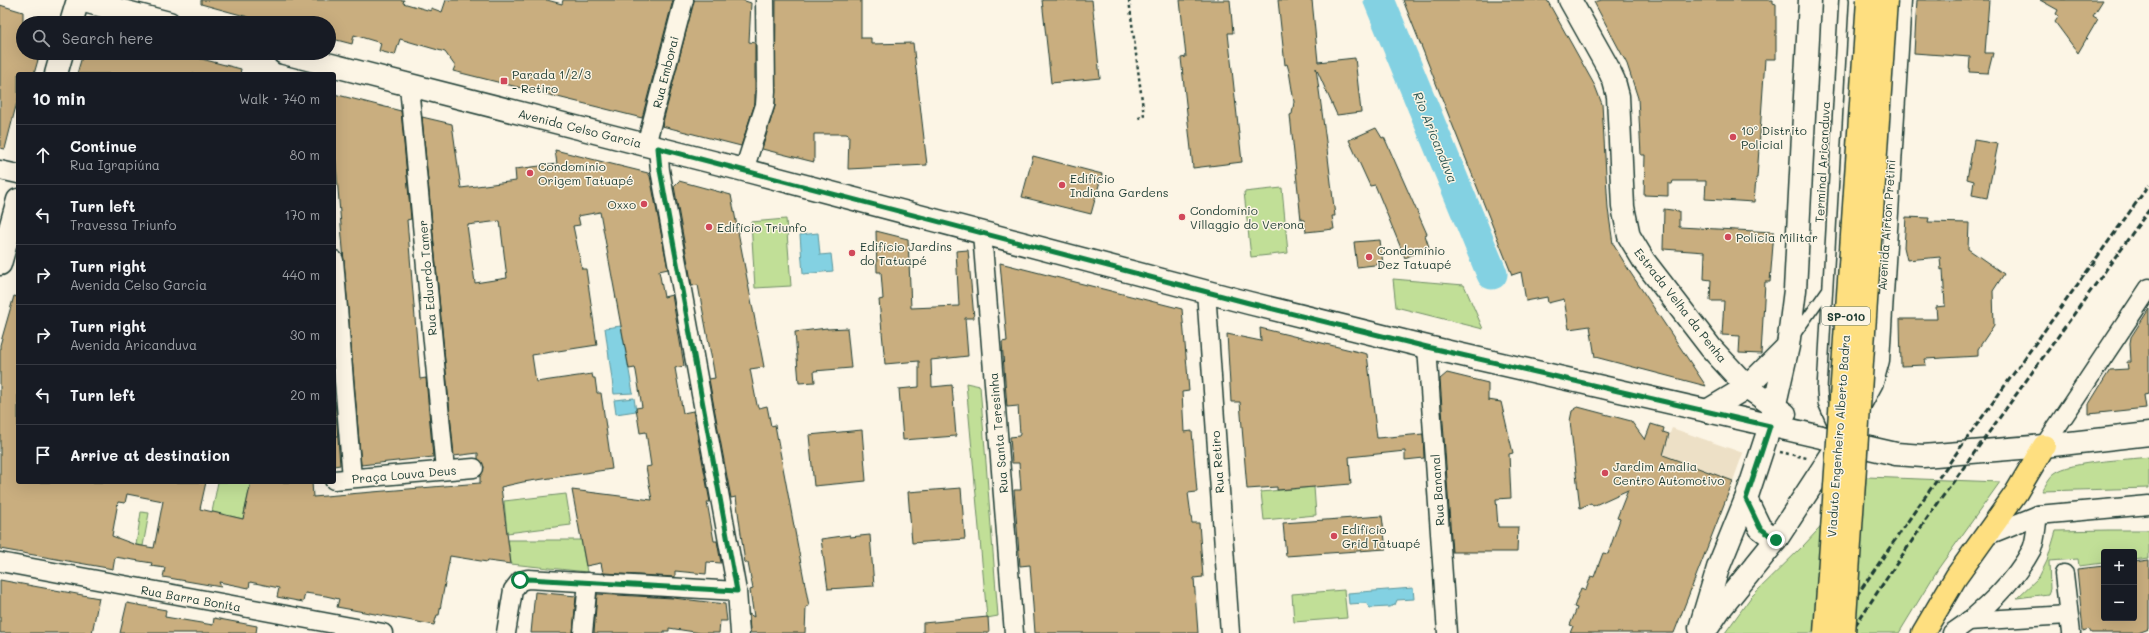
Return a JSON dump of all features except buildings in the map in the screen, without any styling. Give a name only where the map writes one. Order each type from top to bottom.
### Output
[{"type":"highway","name":"Viaduto Engenheiro Alberto Badra","points":[[1825,633],[1868,0]]},
{"type":"highway","name":"Viaduto Engenheiro Alberto Badra","points":[[1844,633],[1886,0]]},
{"type":"highway","points":[[1923,633],[1956,577],[2016,493],[2044,446]]},
{"type":"main road","points":[[73,16],[79,0],[141,16]]},
{"type":"main road","name":"Estrada Velha da Penha","points":[[1570,0],[1614,81],[1618,96],[1623,207],[1629,236],[1644,261],[1712,348],[1772,416],[1817,437],[1841,442]]},
{"type":"main road","points":[[1698,633],[1718,568],[1746,499],[1772,416],[1788,346],[1795,290],[1810,0]]},
{"type":"main road","name":"Avenida Aírton Pretini","points":[[1704,633],[1720,609],[1776,540],[1841,442],[1872,382],[1878,360],[1900,0]]},
{"type":"main road","points":[[57,72],[60,60]]},
{"type":"main road","name":"Avenida Celso Garcia","points":[[300,60],[318,68],[409,86],[652,146],[982,233],[1427,347],[1707,411],[1772,416]]},
{"type":"main road","points":[[0,264],[16,207]]},
{"type":"main road","points":[[1707,411],[1747,386],[1788,346]]},
{"type":"main road","points":[[1841,442],[1896,454],[1923,456],[2044,446],[2149,434]]},
{"type":"main road","points":[[1746,499],[1760,528],[1776,540]]},
{"type":"street","name":"Rua Emborai","points":[[684,0],[652,146],[660,170],[737,591],[740,633]]},
{"type":"street","points":[[744,170],[765,106],[765,0]]},
{"type":"street","name":"Rua Eduardo Tamer","points":[[409,86],[445,470]]},
{"type":"street","points":[[0,170],[16,174]]},
{"type":"street","name":"Rua Santa Teresinha","points":[[982,233],[1014,633]]},
{"type":"street","points":[[336,284],[352,478]]},
{"type":"street","points":[[2044,446],[2149,288]]},
{"type":"street","name":"Rua Retiro","points":[[1206,291],[1230,633]]},
{"type":"street","name":"Rua Bananal","points":[[1427,347],[1447,633]]},
{"type":"street","name":"Praça Louva Deus","points":[[336,480],[474,468]]},
{"type":"street","points":[[1986,536],[2038,516],[2149,505]]},
{"type":"street","points":[[1952,633],[1968,621],[1998,593],[2020,568],[2032,547],[2038,516]]},
{"type":"street","name":"Rua Barra Bonita","points":[[0,562],[383,633]]},
{"type":"street","points":[[2064,574],[2071,633]]},
{"type":"street","points":[[506,633],[513,590],[520,580],[528,579],[588,582],[737,591]]},
{"type":"street","points":[[583,633],[588,582]]},
{"type":"street","points":[[1968,621],[2068,614]]},
{"type":"lane","name":"Terminal Aricanduva","points":[[1841,442],[1823,403],[1826,290],[1844,0]]},
{"type":"lane","points":[[1788,346],[1826,290]]},
{"type":"path","points":[[1130,0],[1144,116],[1136,119]]},
{"type":"path","points":[[1786,454],[1811,460]]},
{"type":"shaded area","points":[[1672,428],[1743,453],[1720,517],[1649,490]]},
{"type":"green space","points":[[1282,188],[1288,253],[1251,257],[1244,192]]},
{"type":"green space","points":[[786,219],[791,286],[755,288],[751,222]]},
{"type":"green space","points":[[1393,279],[1464,285],[1483,329],[1396,307]]},
{"type":"green space","points":[[966,383],[980,386],[998,616],[987,618]]},
{"type":"green space","points":[[2149,457],[2149,488],[2042,491],[2051,477],[2063,469],[2086,463]]},
{"type":"green space","points":[[1867,477],[2000,482],[1938,569],[1899,633],[1725,633],[1751,597],[1804,545]]},
{"type":"green space","points":[[218,484],[251,484],[243,519],[212,512]]},
{"type":"green space","points":[[1314,487],[1316,515],[1264,520],[1261,492]]},
{"type":"green space","points":[[566,494],[571,525],[507,533],[504,501]]},
{"type":"green space","points":[[141,512],[149,513],[143,546],[136,545]]},
{"type":"green space","points":[[2149,530],[2149,558],[2137,560],[2137,549],[2101,549],[2101,563],[2079,566],[2078,559],[2049,561],[2050,589],[2048,594],[2017,598],[2039,577],[2047,561],[2056,531]]},
{"type":"green space","points":[[508,540],[581,540],[587,572],[511,564]]},
{"type":"green space","points":[[1344,590],[1347,618],[1294,622],[1292,594]]},
{"type":"water","points":[[818,233],[820,255],[831,254],[833,271],[803,274],[800,235]]},
{"type":"water","points":[[621,326],[633,393],[614,394],[605,328]]},
{"type":"water","points":[[634,398],[636,411],[616,414],[614,400]]},
{"type":"water","points":[[1413,588],[1414,599],[1397,600],[1395,605],[1389,607],[1370,608],[1366,603],[1349,604],[1348,593]]},
{"type":"waterway","name":"Rio Aricanduva","points":[[1379,0],[1492,274]]},
{"type":"railway","points":[[1831,633],[1917,508],[2149,185]]},
{"type":"railway","points":[[1850,633],[1928,517],[2149,210]]},
{"type":"place","name":"Parada 1/2/3 - Retiro","points":[[504,81]]},
{"type":"place","name":"10º Distrito Policial","points":[[1733,137]]},
{"type":"place","name":"Condomínio Origem Tatuapé","points":[[530,173]]},
{"type":"place","name":"Edifício Indiana Gardens","points":[[1062,185]]},
{"type":"place","name":"Oxxo","points":[[644,204]]},
{"type":"place","name":"Condomínio Villaggio do Verona","points":[[1182,217]]},
{"type":"place","name":"Edifício Triunfo","points":[[709,227]]},
{"type":"place","name":"Polícia Militar","points":[[1728,237]]},
{"type":"place","name":"Edifício Jardins do Tatuapé","points":[[852,253]]},
{"type":"place","name":"Condomínio Dez Tatuapé","points":[[1369,257]]},
{"type":"place","name":"Jardim Amalia Centro Automotivo","points":[[1605,473]]},
{"type":"place","name":"Edifício Grid Tatuapé","points":[[1334,536]]},
{"type":"route","points":[[520,580],[528,579],[588,582],[737,591],[660,170],[658,148],[1249,303],[1427,347],[1770,426],[1746,499],[1760,528],[1776,540]]}]
